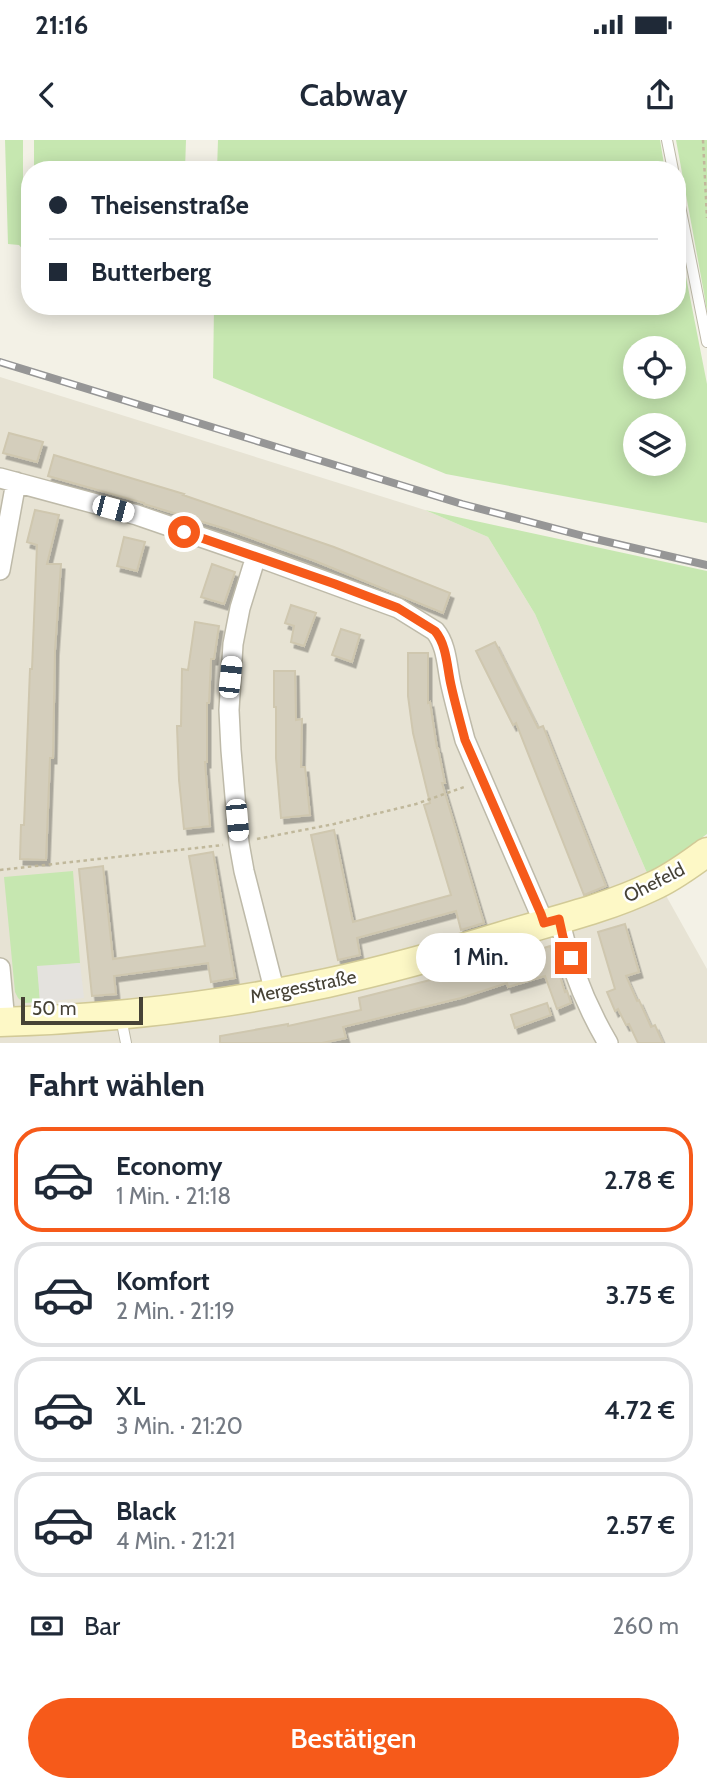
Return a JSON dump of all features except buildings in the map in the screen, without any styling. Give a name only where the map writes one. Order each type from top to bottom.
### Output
[{"type":"street","points":[[0,570],[8,480],[137,515],[256,556],[398,608],[435,631],[443,647],[465,740],[541,914],[552,921],[563,937],[588,1005],[608,1043]]},
{"type":"street","points":[[256,556],[240,608],[233,644],[230,750],[239,843],[275,993]]},
{"type":"street","name":"Ohefeld","points":[[599,908],[654,886],[707,852]]},
{"type":"street","name":"Mergesstraße","points":[[3,1022],[121,1014],[212,1004],[275,993],[423,959],[599,908]]},
{"type":"street","points":[[0,968],[3,1022]]},
{"type":"lane","points":[[667,140],[671,161]]},
{"type":"lane","points":[[686,236],[707,342]]},
{"type":"lane","points":[[121,1014],[126,1043]]},
{"type":"path","points":[[704,140],[707,218]]},
{"type":"path","points":[[0,870],[239,843],[416,804],[483,781]]},
{"type":"shaded area","points":[[0,377],[425,510],[488,537],[535,614],[647,873],[664,892],[707,969],[707,1043],[0,1043]]},
{"type":"shaded area","points":[[80,963],[84,998],[40,1002],[37,966]]},
{"type":"green space","points":[[5,140],[23,140],[21,247],[8,244]]},
{"type":"green space","points":[[34,140],[186,140],[185,161],[34,161]]},
{"type":"green space","points":[[218,140],[660,140],[664,161],[217,161]]},
{"type":"green space","points":[[676,140],[707,140],[707,312],[686,195],[686,161],[680,161]]},
{"type":"green space","points":[[686,277],[707,384],[707,523],[446,474],[213,378],[214,315],[686,315]]},
{"type":"green space","points":[[425,510],[707,571],[707,834],[647,873],[535,614],[488,537]]},
{"type":"green space","points":[[73,871],[80,963],[38,967],[40,1002],[24,1003],[15,992],[4,877]]},
{"type":"railway","points":[[0,362],[462,504],[707,565]]},
{"type":"route","points":[[184,532],[398,608],[435,631],[443,647],[465,740],[544,923],[559,919],[571,958]]}]
